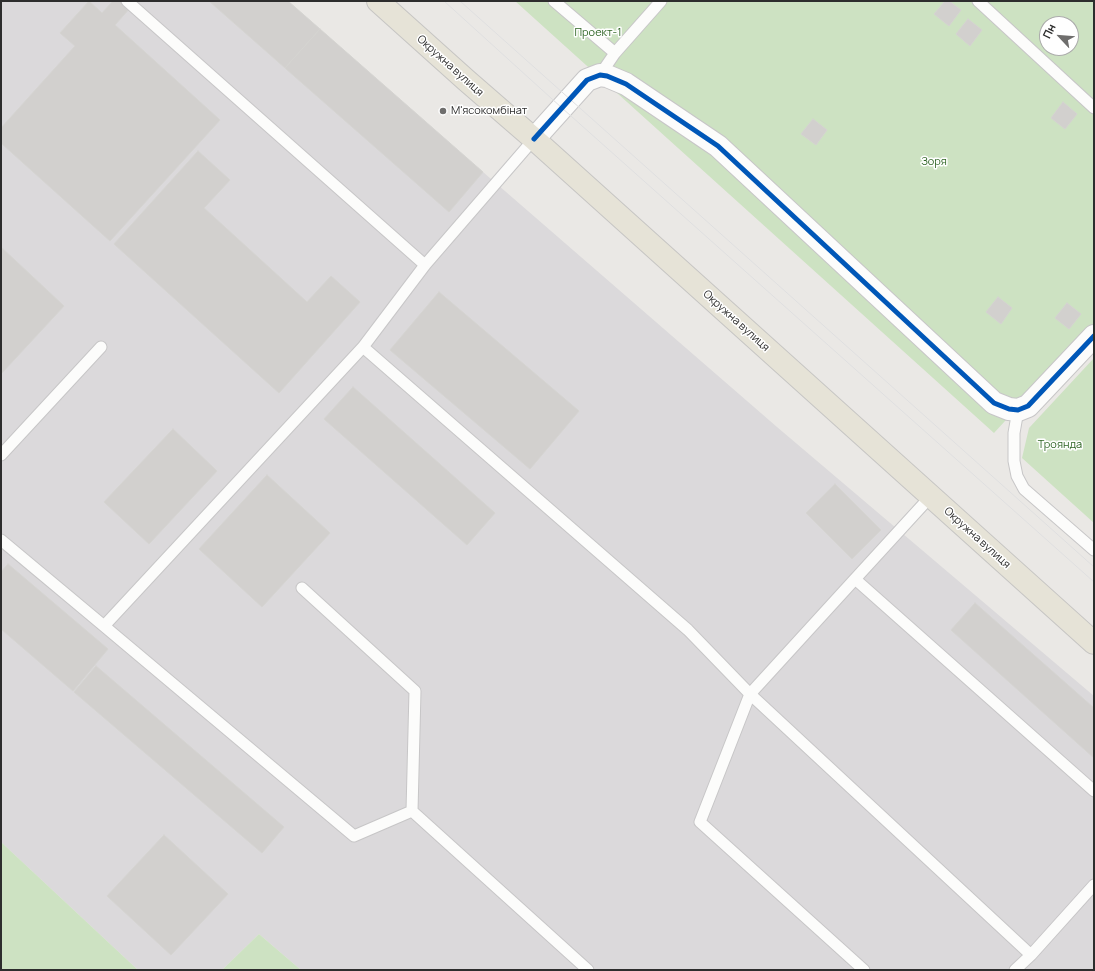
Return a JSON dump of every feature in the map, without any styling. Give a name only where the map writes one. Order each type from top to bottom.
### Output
[{"type":"main road","name":"Окружна вулиця","points":[[378,1],[534,139],[1094,643]]},
{"type":"street","points":[[534,139],[587,80],[600,75],[607,76],[626,84],[718,146],[994,403],[1009,409],[1018,410],[1028,406],[1094,336]]},
{"type":"lane","points":[[127,1],[425,265]]},
{"type":"lane","points":[[554,1],[615,53]]},
{"type":"lane","points":[[600,75],[615,53],[661,1]]},
{"type":"lane","points":[[978,1],[1094,108]]},
{"type":"lane","points":[[104,626],[363,347],[425,265],[534,139]]},
{"type":"lane","points":[[363,347],[688,630],[750,694],[1031,955]]},
{"type":"lane","points":[[1,455],[101,348]]},
{"type":"lane","points":[[1018,410],[1014,433],[1014,462],[1020,482],[1024,489],[1094,550]]},
{"type":"lane","points":[[864,970],[700,822],[750,694],[931,496]]},
{"type":"lane","points":[[1,540],[354,836],[412,811]]},
{"type":"lane","points":[[855,579],[1094,791]]},
{"type":"lane","points":[[302,588],[414,691],[412,811],[588,970]]},
{"type":"lane","points":[[1015,970],[1031,955],[1094,885]]},
{"type":"shaded area","name":"М'ясокомбінат","points":[[1,1],[288,1],[777,427],[1094,696],[1094,970],[301,970],[259,934],[222,970],[138,970],[1,842]]},
{"type":"green space","name":"Зоря","points":[[515,1],[1094,1],[1094,324],[994,433]]},
{"type":"green space","name":"Троянда","points":[[1094,358],[1094,523],[1022,458],[1029,428]]},
{"type":"green space","points":[[1,842],[138,970],[1,970]]},
{"type":"green space","points":[[259,934],[301,970],[222,970]]},
{"type":"building","points":[[89,1],[102,13],[113,1],[121,1],[130,8],[115,25],[220,120],[110,241],[1,143],[1,128],[75,46],[60,33]]},
{"type":"building","points":[[209,1],[288,1],[320,29],[285,68]]},
{"type":"building","points":[[945,1],[949,1],[961,10],[949,26],[934,14]]},
{"type":"building","points":[[968,19],[982,30],[970,46],[956,34]]},
{"type":"building","points":[[320,29],[483,172],[449,212],[285,68]]},
{"type":"building","points":[[1063,102],[1077,114],[1065,129],[1051,118]]},
{"type":"building","points":[[813,119],[827,130],[816,145],[801,134]]},
{"type":"building","points":[[198,151],[230,180],[204,208],[307,302],[331,276],[360,302],[279,393],[114,244]]},
{"type":"building","points":[[1,247],[64,306],[1,374]]},
{"type":"building","points":[[439,292],[579,411],[530,469],[390,350]]},
{"type":"building","points":[[998,297],[1012,308],[1001,324],[986,312]]},
{"type":"building","points":[[1067,303],[1081,314],[1069,329],[1055,318]]},
{"type":"building","points":[[353,387],[495,513],[467,545],[324,419]]},
{"type":"building","points":[[173,429],[217,471],[149,544],[104,502]]},
{"type":"building","points":[[267,475],[330,533],[262,607],[199,549]]},
{"type":"building","points":[[835,484],[881,530],[852,559],[806,513]]},
{"type":"building","points":[[8,564],[108,649],[73,691],[1,629],[1,572]]},
{"type":"building","points":[[975,603],[1094,708],[1094,758],[951,630]]},
{"type":"building","points":[[96,666],[284,827],[262,853],[74,692]]},
{"type":"building","points":[[164,835],[228,894],[171,955],[107,896]]},
{"type":"tram line","points":[[444,1],[1094,582]]},
{"type":"tram line","points":[[460,1],[1094,567]]},
{"type":"cycle path","points":[[534,139],[587,80],[600,75],[607,76],[626,84],[718,146],[994,403],[1009,409],[1018,410],[1028,406],[1094,336]]},
{"type":"place","name":"М'ясокомбінат","points":[[443,111]]},
{"type":"park label","name":"Проект-1","points":[[598,33]]}]
